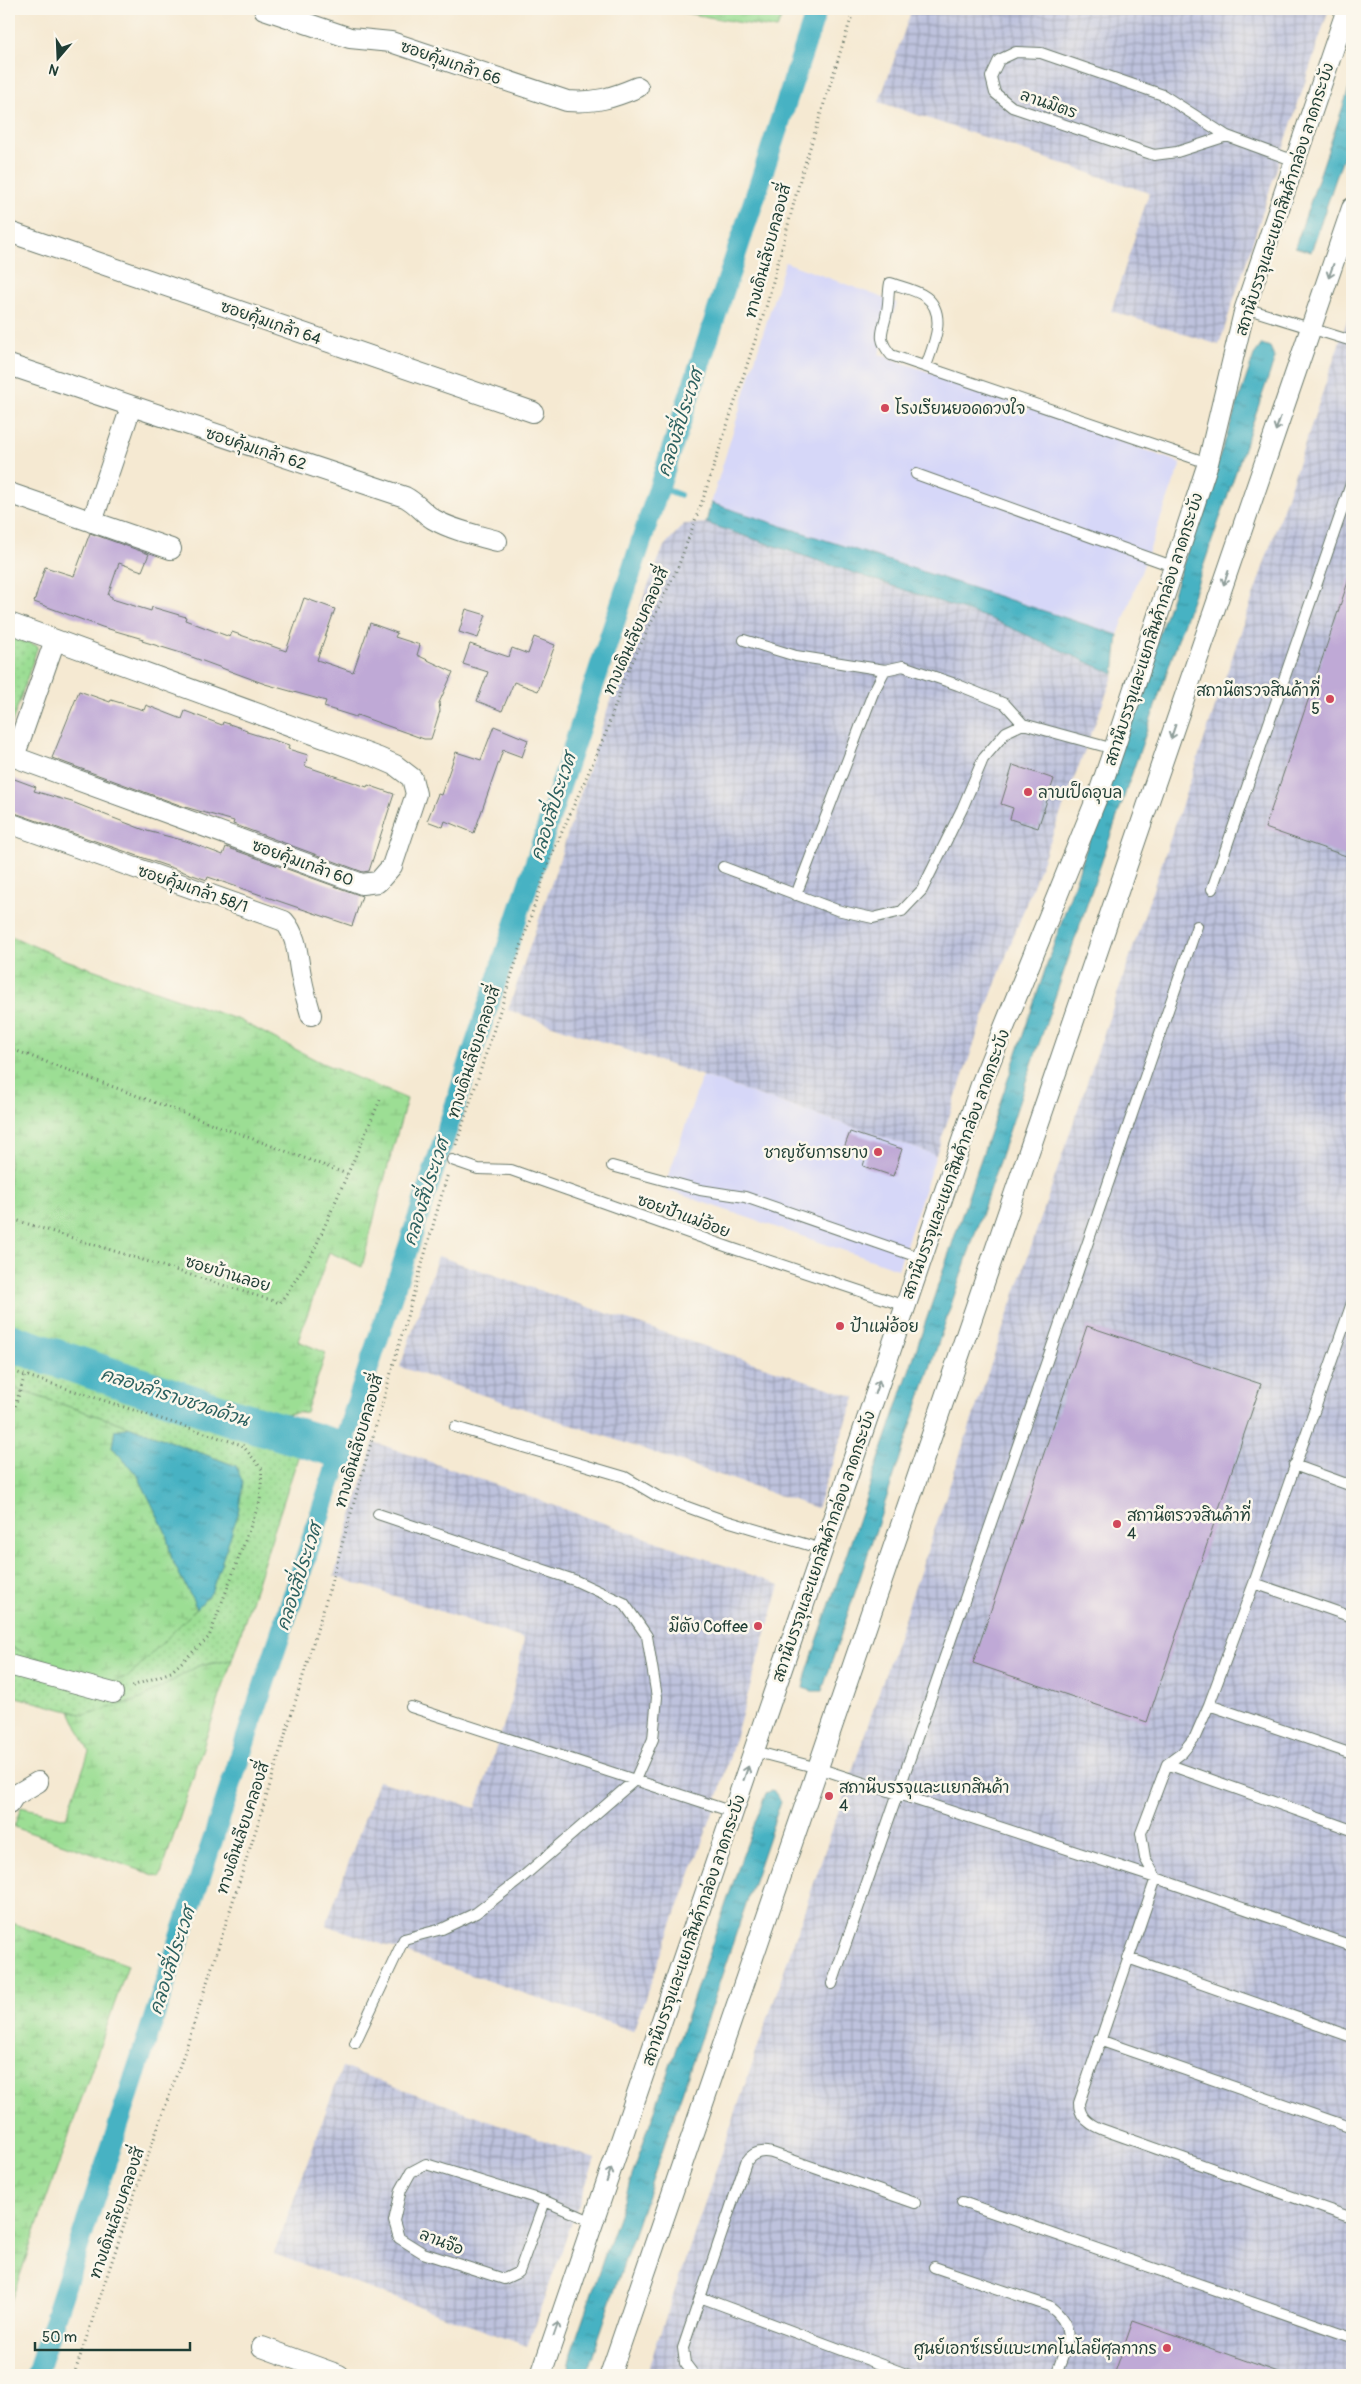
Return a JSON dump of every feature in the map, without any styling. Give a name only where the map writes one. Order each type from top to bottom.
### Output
[{"type":"street","name":"ซอยคุ้มเกล้า 66","points":[[264,9],[350,38],[391,42],[567,101],[589,103],[610,99],[638,87]]},
{"type":"street","name":"สถานีบรรจุและแยกสินค้ากล่อง ลาดกระบัง","points":[[541,2375],[982,1082],[1100,790],[1114,749],[1208,463],[1246,308],[1347,9]]},
{"type":"street","points":[[610,2375],[1352,208]]},
{"type":"street","name":"ซอยคุ้มเกล้า 64","points":[[9,232],[533,412]]},
{"type":"street","name":"ซอยคุ้มเกล้า 62","points":[[9,364],[131,407],[405,498],[414,502],[431,517],[445,525],[497,541]]},
{"type":"street","points":[[92,522],[131,407]]},
{"type":"street","points":[[9,493],[171,549]]},
{"type":"street","name":"ซอยคุ้มเกล้า 60","points":[[9,623],[395,765],[412,778],[416,794],[392,866],[378,882],[362,884],[11,756],[55,640]]},
{"type":"street","name":"ซอยคุ้มเกล้า 58/1","points":[[9,823],[284,921],[292,929],[299,956],[301,979],[311,1014]]},
{"type":"street","points":[[9,1665],[113,1694]]},
{"type":"street","points":[[9,1804],[14,1796],[38,1782]]},
{"type":"street","points":[[262,2347],[339,2375]]},
{"type":"lane","name":"ลานมิตร","points":[[1227,136],[1177,152],[1154,155],[1012,107],[995,93],[991,77],[999,60],[1016,52],[1041,53],[1163,95],[1227,136],[1295,161]]},
{"type":"lane","points":[[926,366],[936,335],[938,320],[935,307],[926,297],[890,283],[887,312],[880,335],[885,348],[891,355],[1208,463]]},
{"type":"lane","points":[[1246,308],[1352,341]]},
{"type":"lane","points":[[916,474],[1175,567]]},
{"type":"lane","points":[[1212,888],[1352,481]]},
{"type":"lane","points":[[744,640],[796,656],[885,670],[903,666],[1005,704],[1023,724],[1114,749]]},
{"type":"lane","points":[[796,895],[874,693],[885,670]]},
{"type":"lane","points":[[723,867],[837,910],[873,918],[902,911],[922,890],[962,809],[983,759],[1006,732],[1023,724]]},
{"type":"lane","points":[[832,1984],[1197,926]]},
{"type":"lane","name":"ซอยป้าแม่อ้อย","points":[[452,1160],[478,1169],[511,1170],[731,1248],[905,1306]]},
{"type":"lane","points":[[612,1166],[700,1190],[746,1197],[921,1258]]},
{"type":"lane","points":[[1156,1878],[1145,1858],[1141,1833],[1167,1764],[1195,1738],[1209,1705],[1352,1304]]},
{"type":"lane","points":[[455,1427],[625,1477],[666,1499],[720,1519],[822,1549]]},
{"type":"lane","points":[[1294,1465],[1352,1486]]},
{"type":"lane","points":[[355,2043],[404,1939],[442,1929],[476,1913],[518,1881],[635,1780],[653,1739],[657,1698],[647,1636],[624,1603],[574,1580],[378,1514]]},
{"type":"lane","points":[[1254,1583],[1352,1617]]},
{"type":"lane","points":[[1209,1705],[1352,1754]]},
{"type":"lane","points":[[412,1707],[733,1812]]},
{"type":"lane","points":[[753,1751],[818,1768],[896,1795],[1156,1878],[1352,1946]]},
{"type":"lane","points":[[1167,1764],[1352,1830]]},
{"type":"lane","points":[[1156,1878],[1099,2040],[1079,2103],[1081,2113],[1089,2123],[1352,2218]]},
{"type":"lane","points":[[1128,1958],[1352,2036]]},
{"type":"lane","points":[[1099,2040],[1352,2128]]},
{"type":"lane","points":[[694,2375],[685,2363],[682,2348],[746,2162],[757,2153],[772,2153],[915,2203]]},
{"type":"lane","name":"ลานจือ","points":[[545,2201],[519,2272],[504,2279],[423,2253],[399,2238],[394,2220],[401,2190],[411,2172],[426,2164],[545,2201],[593,2222]]},
{"type":"lane","points":[[962,2202],[1352,2336]]},
{"type":"lane","points":[[934,2267],[1049,2306],[1057,2312],[1064,2320],[1069,2339],[1056,2375]]},
{"type":"lane","points":[[700,2297],[909,2375]]},
{"type":"path","name":"ทางเดินเลียบคลองสี่","points":[[74,2375],[134,2195],[186,2048],[265,1801],[327,1597],[452,1160],[549,861],[606,733],[624,680],[678,567],[704,496],[767,304],[801,176],[854,9]]},
{"type":"path","points":[[9,1048],[347,1174]]},
{"type":"path","name":"ซอยบ้านลอย","points":[[9,1218],[280,1303],[312,1254],[380,1100]]},
{"type":"path","points":[[9,1370],[242,1445],[262,1469],[260,1501],[209,1637],[171,1672],[113,1694]]},
{"type":"path","points":[[9,1425],[25,1375]]},
{"type":"shaded area","points":[[912,9],[1329,9],[1219,345],[1111,311],[1149,193],[879,102]]},
{"type":"shaded area","name":"โรงเรียนยอดดวงใจ","points":[[785,262],[897,303],[879,354],[1181,463],[1118,635],[711,503]]},
{"type":"shaded area","points":[[1352,306],[1352,2375],[646,2375]]},
{"type":"shaded area","points":[[706,523],[991,619],[1114,674],[987,1006],[936,1155],[508,1010],[559,861],[643,598],[664,546],[684,524]]},
{"type":"shaded area","points":[[702,1076],[936,1155],[898,1269],[664,1189]]},
{"type":"shaded area","points":[[438,1256],[855,1397],[817,1508],[400,1367]]},
{"type":"shaded area","points":[[374,1442],[780,1585],[714,1810],[633,2031],[326,1925],[378,1781],[476,1808],[509,1709],[524,1639],[334,1576]]},
{"type":"shaded area","points":[[342,2067],[595,2159],[527,2346],[274,2254]]},
{"type":"green space","points":[[663,9],[784,9],[777,29]]},
{"type":"green space","points":[[9,635],[38,646],[9,732]]},
{"type":"green space","points":[[9,935],[63,959],[239,1020],[322,1063],[407,1099],[380,1194],[362,1267],[329,1252],[298,1341],[326,1353],[306,1412],[270,1415],[9,1330]]},
{"type":"green space","points":[[9,1355],[281,1439],[299,1454],[232,1660],[198,1666],[142,1699],[84,1715],[9,1695],[9,1646],[62,1668],[129,1676],[211,1593],[236,1466],[131,1427],[9,1387]]},
{"type":"green space","points":[[9,1387],[131,1427],[115,1430],[112,1447],[138,1476],[166,1533],[172,1560],[197,1608],[129,1676],[104,1685],[9,1646]]},
{"type":"green space","points":[[232,1660],[160,1877],[14,1827],[21,1807],[66,1818],[89,1752],[70,1711],[84,1715],[141,1699],[198,1666]]},
{"type":"green space","points":[[9,1922],[128,1965],[10,2304],[9,2303]]},
{"type":"water","points":[[1352,80],[1352,131],[1311,252],[1295,247]]},
{"type":"water","points":[[1262,344],[1270,347],[1275,358],[1022,1093],[822,1691],[812,1691],[803,1688],[807,1671],[1254,355]]},
{"type":"water","points":[[711,503],[1118,635],[1114,674],[991,619],[706,523]]},
{"type":"water","points":[[131,1427],[236,1466],[243,1483],[238,1514],[211,1593],[197,1608],[172,1560],[166,1533],[138,1476],[112,1447],[115,1430]]},
{"type":"water","points":[[773,1790],[781,1801],[589,2366],[588,2375],[567,2375],[571,2353],[741,1860],[766,1793]]},
{"type":"building","points":[[90,533],[149,554],[142,571],[119,563],[108,595],[112,599],[151,611],[152,607],[186,617],[185,620],[230,637],[232,632],[286,651],[304,598],[335,609],[317,660],[353,672],[370,623],[397,633],[395,637],[420,645],[417,655],[453,672],[439,703],[440,711],[431,739],[424,739],[357,715],[356,717],[324,707],[326,701],[265,684],[181,653],[142,641],[143,639],[102,627],[34,602],[45,567],[74,576]]},
{"type":"building","name":"สถานีตรวจสินค้าที่ 5","points":[[1349,579],[1352,580],[1352,858],[1265,828]]},
{"type":"building","points":[[466,609],[486,615],[478,638],[459,632]]},
{"type":"building","points":[[534,637],[555,645],[538,691],[514,682],[502,711],[477,701],[488,672],[463,664],[470,644],[509,657],[512,648],[528,654]]},
{"type":"building","points":[[79,691],[110,702],[111,700],[144,710],[146,705],[182,719],[185,711],[222,725],[223,722],[247,730],[247,732],[289,745],[288,749],[308,755],[305,766],[394,794],[369,871],[363,872],[233,824],[234,821],[185,807],[52,758]]},
{"type":"building","points":[[494,726],[528,740],[522,757],[503,750],[474,833],[445,821],[443,827],[427,821],[438,794],[441,795],[456,752],[481,760]]},
{"type":"building","name":"ลาบเป็ดอุบล","points":[[1013,765],[1054,779],[1038,828],[1010,819],[1013,808],[1001,804]]},
{"type":"building","points":[[9,777],[36,787],[34,791],[72,802],[147,831],[186,841],[223,855],[226,847],[362,896],[352,926],[208,877],[207,880],[9,811]]},
{"type":"building","name":"ชาญชัยการยาง","points":[[850,1132],[902,1149],[893,1176],[863,1166],[866,1156],[844,1148]]},
{"type":"building","name":"สถานีตรวจสินค้าที่ 4","points":[[1087,1326],[1261,1384],[1147,1722],[973,1663]]},
{"type":"building","name":"ศูนย์เอกซ์เรย์แบะเทคโนโลยีศุลกากร","points":[[1133,2321],[1281,2373],[1281,2375],[1114,2375]]},
{"type":"waterway","name":"คลองสี่ประเวศ","points":[[36,2375],[817,9]]},
{"type":"waterway","points":[[659,487],[680,495]]},
{"type":"waterway","name":"คลองลำรางชวดด้วน","points":[[9,1342],[231,1417],[342,1450]]},
{"type":"place","name":"โรงเรียนยอดดวงใจ","points":[[885,408]]},
{"type":"place","name":"สถานีตรวจสินค้าที่ 5","points":[[1330,699]]},
{"type":"place","name":"ลาบเป็ดอุบล","points":[[1028,792]]},
{"type":"place","name":"ชาญชัยการยาง","points":[[878,1152]]},
{"type":"place","name":"ป้าแม่อ้อย","points":[[840,1326]]},
{"type":"place","name":"สถานีตรวจสินค้าที่ 4","points":[[1117,1524]]},
{"type":"place","name":"มีตัง Coffee","points":[[758,1626]]},
{"type":"place","name":"สถานีบรรจุและแยกสินค้า 4","points":[[829,1796]]},
{"type":"place","name":"ศูนย์เอกซ์เรย์แบะเทคโนโลยีศุลกากร","points":[[1167,2348]]}]
